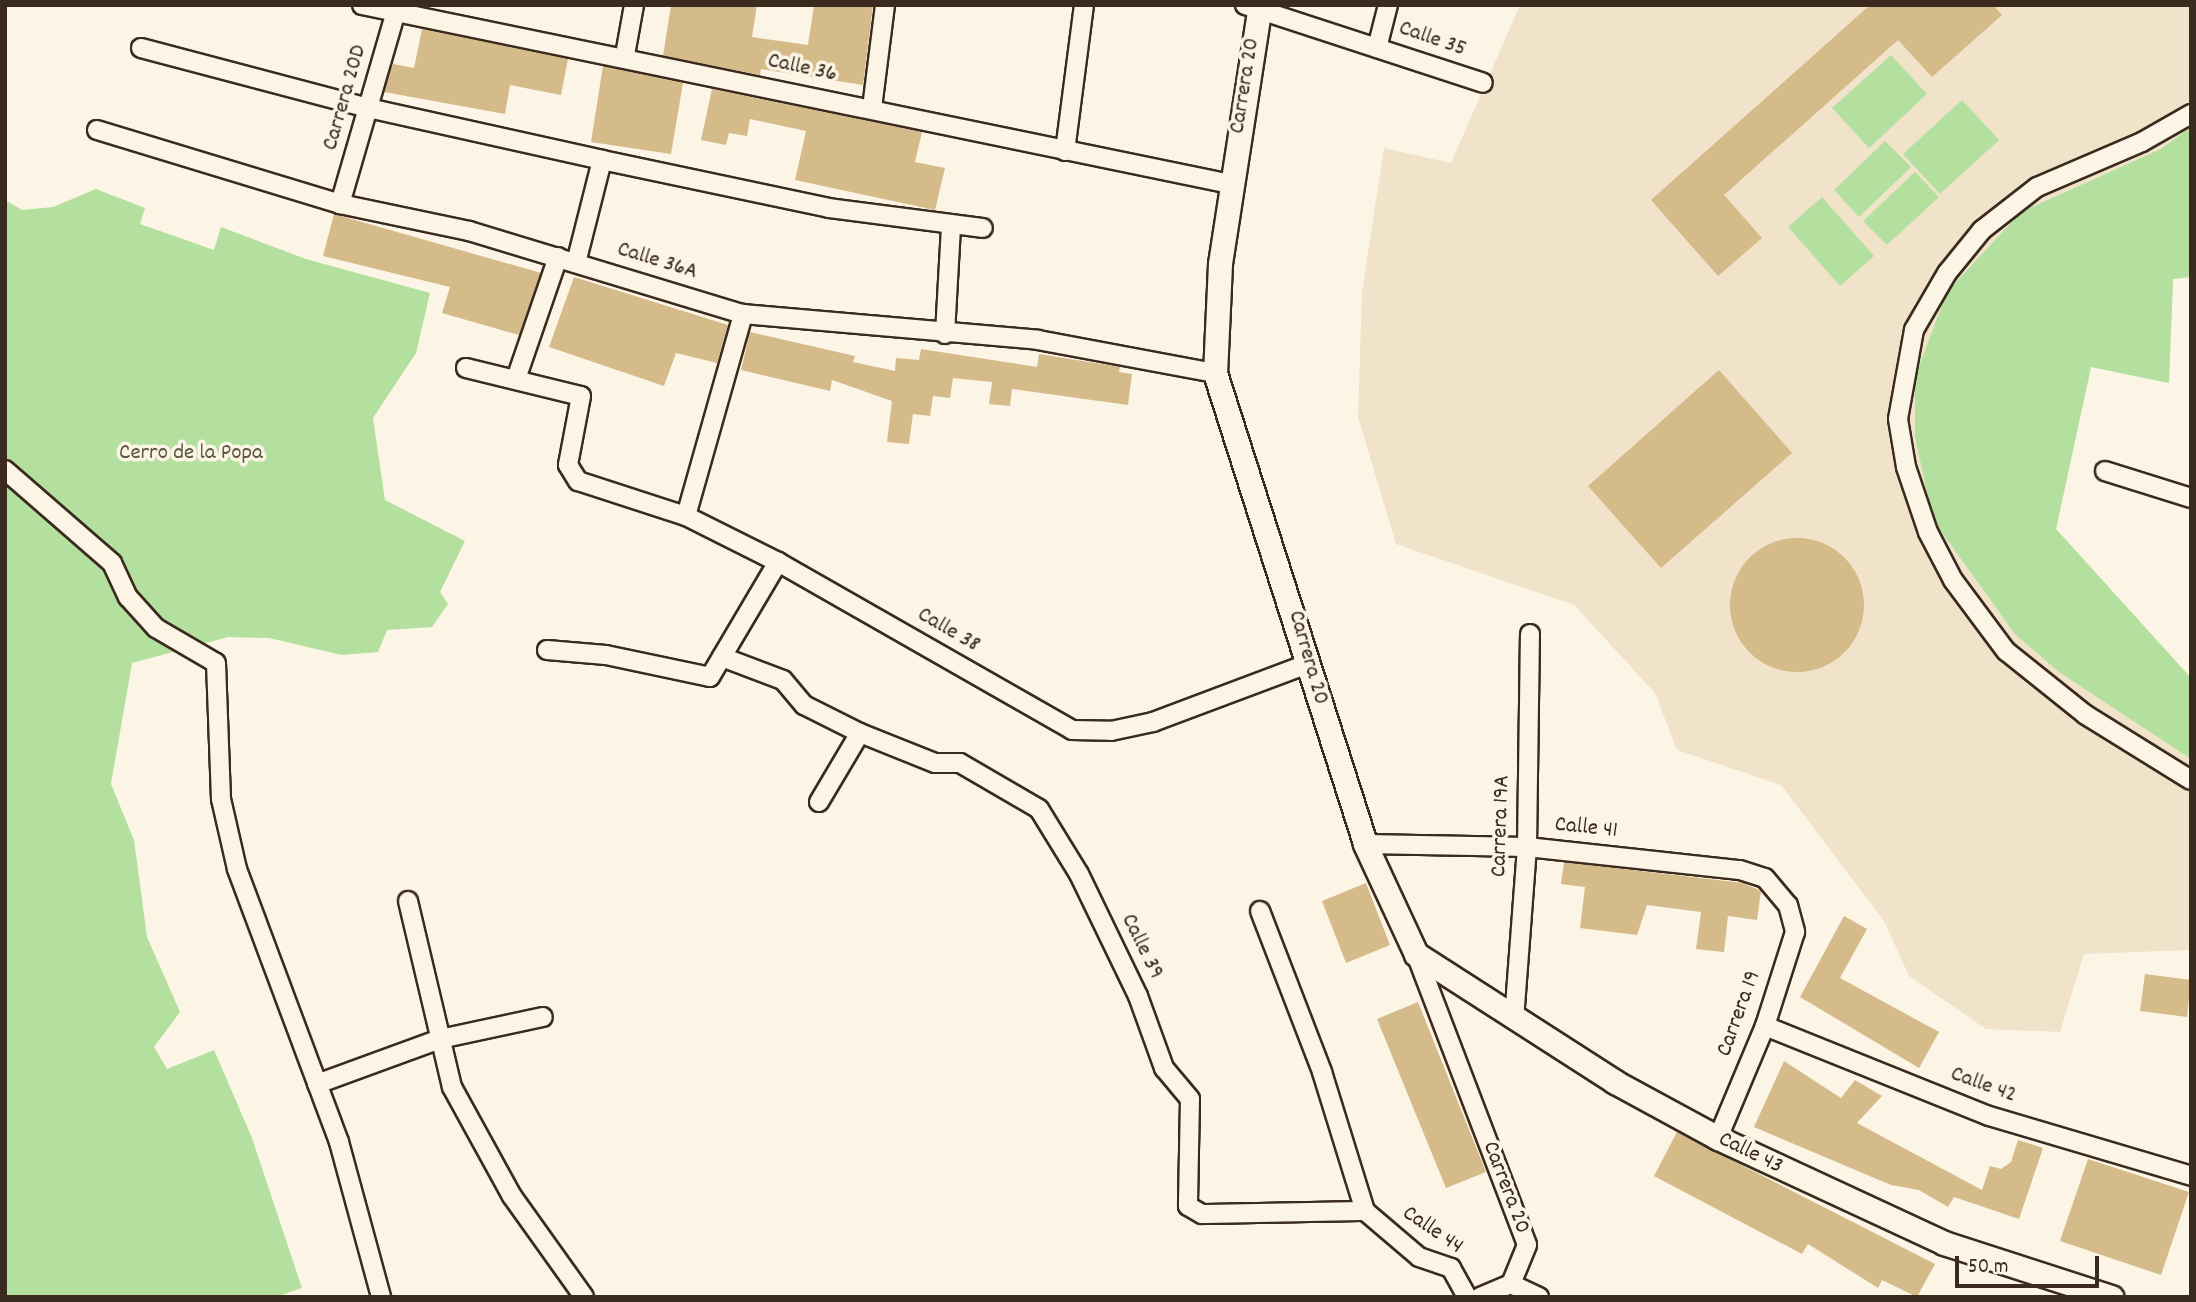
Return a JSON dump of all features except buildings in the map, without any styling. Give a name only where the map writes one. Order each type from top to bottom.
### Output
[{"type":"street","name":"Calle 36","points":[[362,5],[397,9],[625,55],[1065,151],[1230,184]]},
{"type":"street","points":[[625,55],[634,5]]},
{"type":"street","points":[[872,108],[885,5]]},
{"type":"street","points":[[1065,151],[1084,5]]},
{"type":"street","points":[[1377,48],[1388,5]]},
{"type":"street","name":"Calle 35","points":[[1255,6],[1483,83]]},
{"type":"street","name":"Carrera 20","points":[[1255,6],[1230,184],[1215,373],[1310,663],[1365,844],[1416,954],[1527,1245],[1511,1284]]},
{"type":"street","name":"Carrera 20D","points":[[340,204],[397,9]]},
{"type":"street","points":[[141,48],[368,108],[602,160],[829,208],[951,226],[983,228]]},
{"type":"street","points":[[2191,114],[2142,142],[2037,187],[1982,230],[1947,273],[1914,330],[1898,419],[1906,467],[1928,531],[1953,580],[2006,651],[2077,709],[2191,780]]},
{"type":"street","name":"Calle 36A","points":[[97,130],[340,204],[469,231],[743,314],[945,334],[1038,340],[1215,373]]},
{"type":"street","points":[[576,263],[602,160]]},
{"type":"street","points":[[945,334],[951,226]]},
{"type":"street","points":[[466,368],[516,379],[558,257]]},
{"type":"street","points":[[686,516],[743,314]]},
{"type":"street","name":"Calle 38","points":[[516,379],[581,396],[568,466],[572,476],[686,516],[778,562],[1072,730],[1111,731],[1153,722],[1310,663]]},
{"type":"street","points":[[5,470],[113,562],[128,597],[156,628],[216,663],[221,799],[234,857],[339,1142],[381,1297]]},
{"type":"street","points":[[2105,471],[2191,498]]},
{"type":"street","points":[[547,650],[606,655],[710,677],[778,562]]},
{"type":"street","name":"Carrera 19A","points":[[1514,1020],[1527,847],[1530,634]]},
{"type":"street","points":[[722,657],[783,680],[804,705],[860,733],[819,802]]},
{"type":"street","name":"Calle 39","points":[[860,733],[935,763],[960,763],[1039,809],[1079,874],[1138,996],[1164,1068],[1190,1099],[1188,1206],[1202,1214],[1365,1211]]},
{"type":"street","name":"Calle 41","points":[[1365,844],[1527,847],[1740,870],[1765,878],[1788,905]]},
{"type":"street","points":[[408,901],[452,1087],[512,1196],[584,1297]]},
{"type":"street","name":"Carrera 19","points":[[1718,1138],[1765,1026],[1795,932],[1788,905]]},
{"type":"street","points":[[1260,911],[1322,1072],[1365,1211]]},
{"type":"street","name":"Calle 43","points":[[1416,954],[1514,1020],[1718,1138],[1944,1243],[2111,1297]]},
{"type":"street","points":[[317,1084],[440,1039],[543,1017]]},
{"type":"street","name":"Calle 42","points":[[1765,1026],[1989,1116],[2191,1176]]},
{"type":"street","name":"Calle 44","points":[[1365,1211],[1419,1257],[1451,1268],[1467,1297]]},
{"type":"street","points":[[1480,1297],[1511,1284],[1539,1297]]},
{"type":"shaded area","points":[[1520,5],[2191,5],[2191,277],[2173,279],[2169,383],[2091,367],[2056,529],[2191,678],[2191,950],[2084,954],[2060,1032],[1986,1029],[1909,976],[1884,921],[1781,785],[1677,750],[1655,693],[1574,605],[1396,544],[1358,417],[1362,292],[1384,148],[1451,163]]},
{"type":"green space","points":[[1891,55],[1927,94],[1869,148],[1832,108]]},
{"type":"green space","points":[[1962,100],[1999,140],[1940,194],[1903,154]]},
{"type":"green space","points":[[2191,127],[2191,277],[2173,279],[2169,383],[2091,367],[2056,529],[2191,678],[2191,759],[2059,672],[2015,634],[1933,520],[1915,437],[1915,377],[1947,292],[2021,212],[2161,149]]},
{"type":"green space","points":[[1885,141],[1911,167],[1859,217],[1834,190]]},
{"type":"green space","points":[[1915,172],[1939,197],[1887,245],[1863,221]]},
{"type":"green space","name":"Cerro de la Popa","points":[[96,189],[145,208],[140,224],[214,250],[221,227],[306,259],[430,293],[416,353],[373,418],[385,500],[465,541],[440,592],[448,604],[432,627],[387,630],[378,652],[342,655],[269,638],[228,637],[132,663],[111,784],[134,840],[147,937],[180,1012],[154,1047],[167,1069],[214,1050],[252,1138],[302,1288],[276,1297],[5,1297],[5,200],[22,210],[53,207]]},
{"type":"green space","points":[[1822,197],[1874,256],[1840,286],[1788,227]]}]
